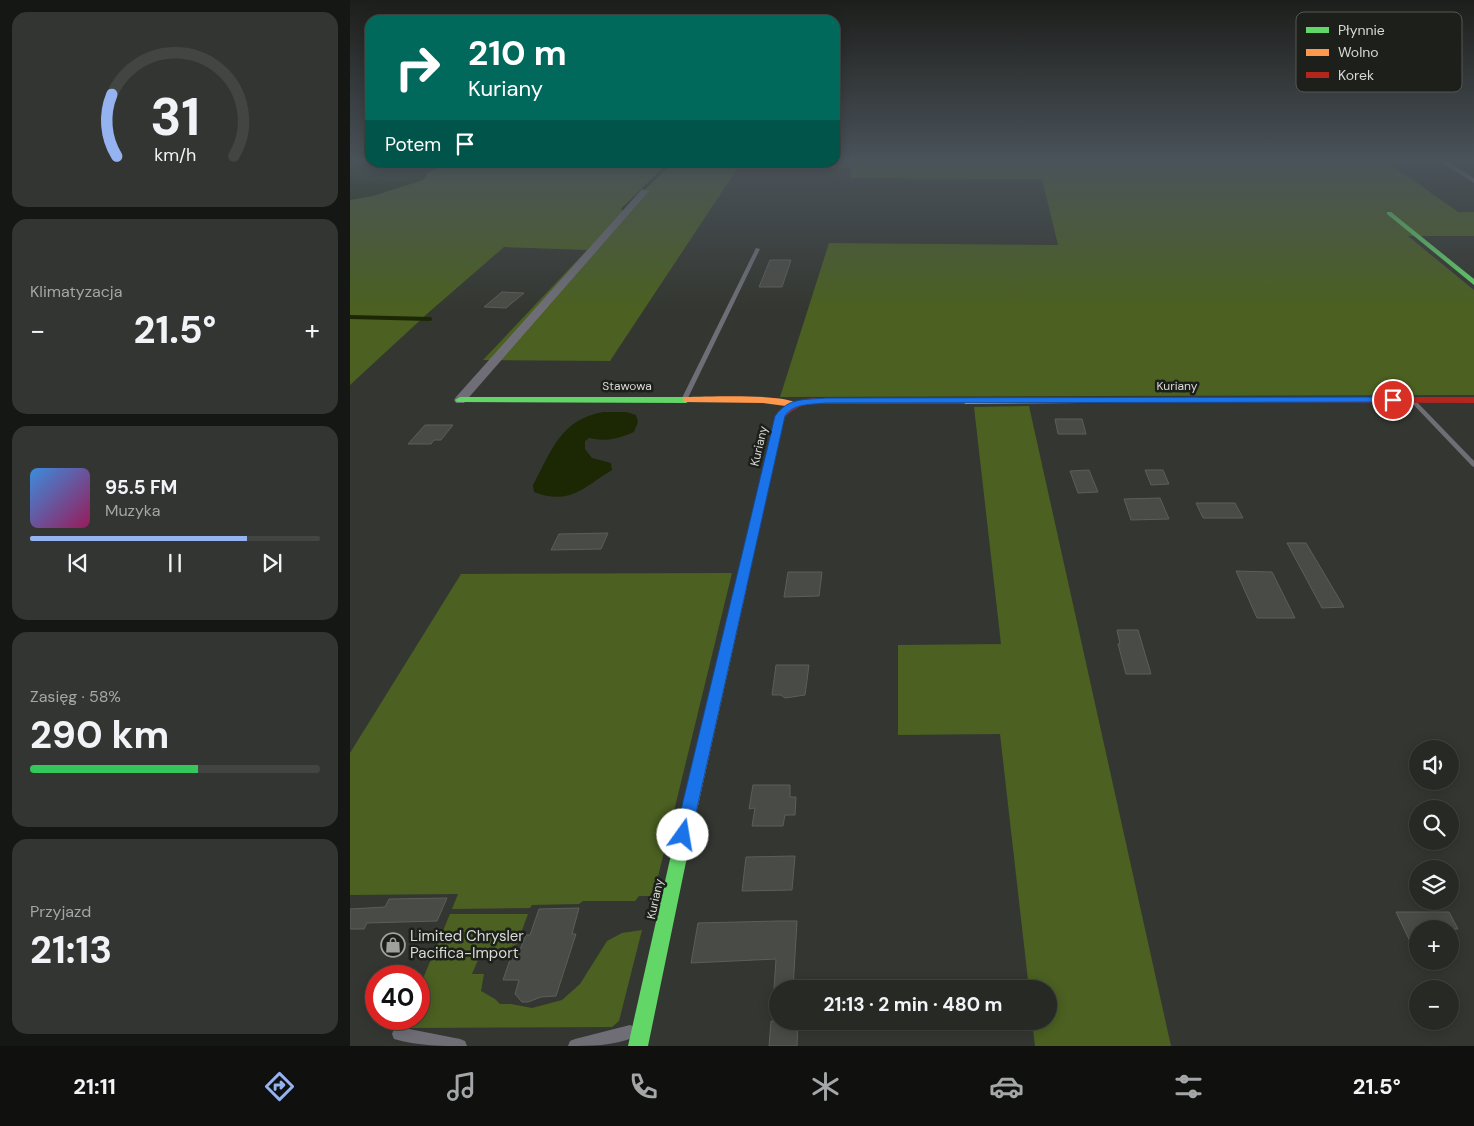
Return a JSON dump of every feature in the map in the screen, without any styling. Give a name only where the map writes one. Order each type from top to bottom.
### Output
[{"type":"street","points":[[460,400],[628,210]]},
{"type":"street","points":[[1389,213],[1474,283]]},
{"type":"street","name":"Stawowa","points":[[460,400],[763,400],[794,404]]},
{"type":"street","name":"Kuriany","points":[[638,1046],[683,835],[780,416],[786,408],[794,404],[826,401],[1474,400]]},
{"type":"lane","points":[[684,400],[758,249]]},
{"type":"lane","points":[[1412,400],[1474,466]]},
{"type":"lane","points":[[575,1046],[641,1029]]},
{"type":"lane","points":[[399,1034],[460,1046]]},
{"type":"green space","points":[[350,210],[710,210],[610,361],[483,360],[587,250],[504,247],[428,313],[350,385]]},
{"type":"green space","points":[[1049,210],[1455,210],[1458,212],[1474,212],[1474,236],[1408,236],[1474,290],[1474,395],[780,397],[829,243],[1058,245]]},
{"type":"green space","points":[[1029,406],[1171,1046],[1035,1046],[1033,1030],[1057,1030],[1057,980],[1028,980],[1000,734],[898,735],[898,645],[1001,644],[974,407]]},
{"type":"green space","points":[[732,573],[654,893],[651,893],[650,896],[639,896],[635,901],[583,901],[579,904],[532,905],[530,908],[452,909],[458,894],[350,895],[350,753],[461,574]]},
{"type":"green space","points":[[450,914],[528,914],[517,944],[496,954],[489,960],[478,960],[472,974],[484,974],[481,991],[500,1004],[532,1008],[562,1000],[580,984],[607,941],[622,933],[642,930],[619,1021],[612,1027],[430,1028],[429,965]]},
{"type":"shaded area","points":[[603,412],[626,412],[636,415],[638,422],[634,432],[623,436],[606,440],[589,438],[585,441],[585,449],[592,458],[611,463],[612,470],[585,488],[567,496],[547,496],[534,492],[533,485],[559,438],[577,422],[588,416]]},
{"type":"building","points":[[770,260],[791,260],[782,287],[759,287]]},
{"type":"building","points":[[502,292],[524,293],[506,308],[484,307]]},
{"type":"building","points":[[1055,419],[1082,419],[1086,434],[1058,434]]},
{"type":"building","points":[[425,425],[453,425],[441,440],[434,440],[431,444],[408,444]]},
{"type":"building","points":[[1089,470],[1098,492],[1078,493],[1070,471]]},
{"type":"building","points":[[1145,470],[1163,470],[1169,484],[1151,485]]},
{"type":"building","points":[[1160,498],[1169,519],[1131,520],[1124,499]]},
{"type":"building","points":[[1196,503],[1235,503],[1243,518],[1203,518]]},
{"type":"building","points":[[608,533],[601,549],[551,550],[559,534]]},
{"type":"building","points":[[1287,543],[1306,543],[1344,607],[1322,608]]},
{"type":"building","points":[[1236,571],[1272,572],[1295,618],[1257,618]]},
{"type":"building","points":[[788,572],[822,572],[819,596],[784,597]]},
{"type":"building","points":[[1117,630],[1138,630],[1151,674],[1126,674],[1118,644],[1120,644]]},
{"type":"building","points":[[776,665],[809,665],[805,695],[785,698],[781,695],[772,695]]},
{"type":"building","points":[[753,785],[790,785],[790,797],[796,797],[795,815],[785,815],[783,826],[752,826],[755,808],[749,809]]},
{"type":"building","points":[[795,856],[792,890],[742,891],[746,857]]},
{"type":"building","points":[[447,898],[437,921],[367,923],[364,929],[350,929],[350,909],[385,907],[389,899]]},
{"type":"building","points":[[579,908],[572,934],[576,934],[556,996],[541,997],[528,1002],[522,1002],[515,994],[519,980],[503,980],[513,951],[520,950],[526,935],[530,935],[539,909]]},
{"type":"building","points":[[1396,912],[1449,912],[1453,920],[1409,920],[1409,939]]},
{"type":"building","points":[[797,921],[794,980],[775,980],[776,959],[691,963],[698,923]]},
{"type":"building","points":[[770,1030],[798,1030],[797,1046],[769,1046]]},
{"type":"waterway","points":[[350,317],[430,319]]},
{"type":"traffic: fast","points":[[1389,213],[1474,283]]},
{"type":"traffic: fast","points":[[460,400],[686,400]]},
{"type":"traffic: fast","points":[[638,1046],[685,828]]},
{"type":"traffic: slow","points":[[686,400],[763,400],[793,404]]},
{"type":"traffic: slow","points":[[964,401],[1198,400]]},
{"type":"traffic: slow","points":[[685,828],[741,586]]},
{"type":"traffic: jam","points":[[1198,400],[1474,400]]},
{"type":"traffic: jam","points":[[741,586],[780,416],[787,410],[803,402],[812,401],[964,401]]},
{"type":"place","name":"Limited Chrysler Pacifica-Import","points":[[393,945]]},
{"type":"route","points":[[683,835],[780,416],[786,408],[807,401],[1393,400]]}]
